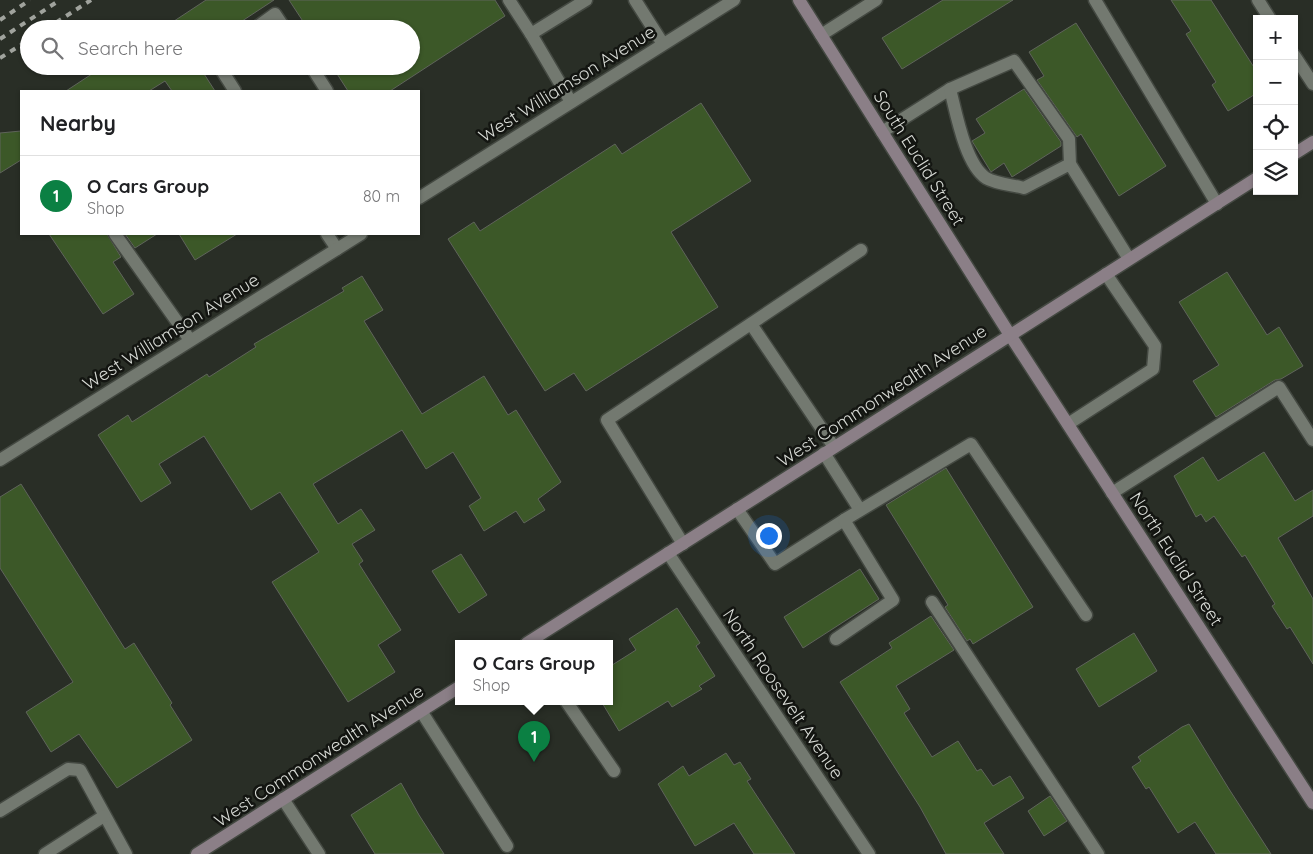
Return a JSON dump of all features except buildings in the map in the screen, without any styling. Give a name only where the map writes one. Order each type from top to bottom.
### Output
[{"type":"main road","name":"South Euclid Street","points":[[799,0],[1010,335]]},
{"type":"main road","points":[[1298,151],[1313,142]]},
{"type":"main road","name":"West Commonwealth Avenue","points":[[532,640],[1253,181]]},
{"type":"main road","name":"North Euclid Street","points":[[1010,335],[1313,803]]},
{"type":"main road","name":"West Commonwealth Avenue","points":[[198,854],[455,690]]},
{"type":"street","points":[[509,0],[571,102]]},
{"type":"street","points":[[531,34],[586,0]]},
{"type":"street","points":[[635,0],[663,44]]},
{"type":"street","name":"West Williamson Avenue","points":[[420,197],[734,0]]},
{"type":"street","points":[[821,35],[876,0]]},
{"type":"street","points":[[1095,0],[1217,204]]},
{"type":"street","points":[[1258,0],[1267,15]]},
{"type":"street","points":[[267,20],[275,14],[279,20]]},
{"type":"street","points":[[1297,60],[1313,84]]},
{"type":"street","points":[[882,132],[950,88],[1014,61],[1069,139],[1070,164],[1128,259]]},
{"type":"street","points":[[225,75],[234,90]]},
{"type":"street","points":[[316,75],[326,90]]},
{"type":"street","points":[[950,88],[964,144],[986,178],[1024,188],[1070,164]]},
{"type":"street","points":[[116,235],[190,340]]},
{"type":"street","points":[[328,235],[337,249]]},
{"type":"street","name":"West Williamson Avenue","points":[[0,460],[359,235]]},
{"type":"street","points":[[683,544],[607,420],[861,250]]},
{"type":"street","points":[[1068,424],[1153,369],[1155,346],[1106,274]]},
{"type":"street","points":[[751,324],[829,450],[860,510]]},
{"type":"street","points":[[1112,493],[1279,387],[1313,440]]},
{"type":"street","points":[[737,509],[775,564],[860,510],[971,444],[1086,615]]},
{"type":"street","points":[[836,639],[893,600],[844,520]]},
{"type":"street","name":"North Roosevelt Avenue","points":[[668,553],[869,854]]},
{"type":"street","points":[[932,602],[1098,854]]},
{"type":"street","points":[[569,705],[614,771]]},
{"type":"street","points":[[421,711],[507,846]]},
{"type":"street","points":[[0,811],[68,769],[80,770],[126,854]]},
{"type":"street","points":[[283,799],[320,854]]},
{"type":"street","points":[[45,854],[104,816]]},
{"type":"railway","points":[[0,20],[30,0]]},
{"type":"railway","points":[[29,20],[60,0]]},
{"type":"railway","points":[[60,20],[91,0]]},
{"type":"railway","points":[[0,39],[20,26]]},
{"type":"railway","points":[[0,58],[20,46]]},
{"type":"place","name":"O Cars Group","points":[[534,762]]}]
